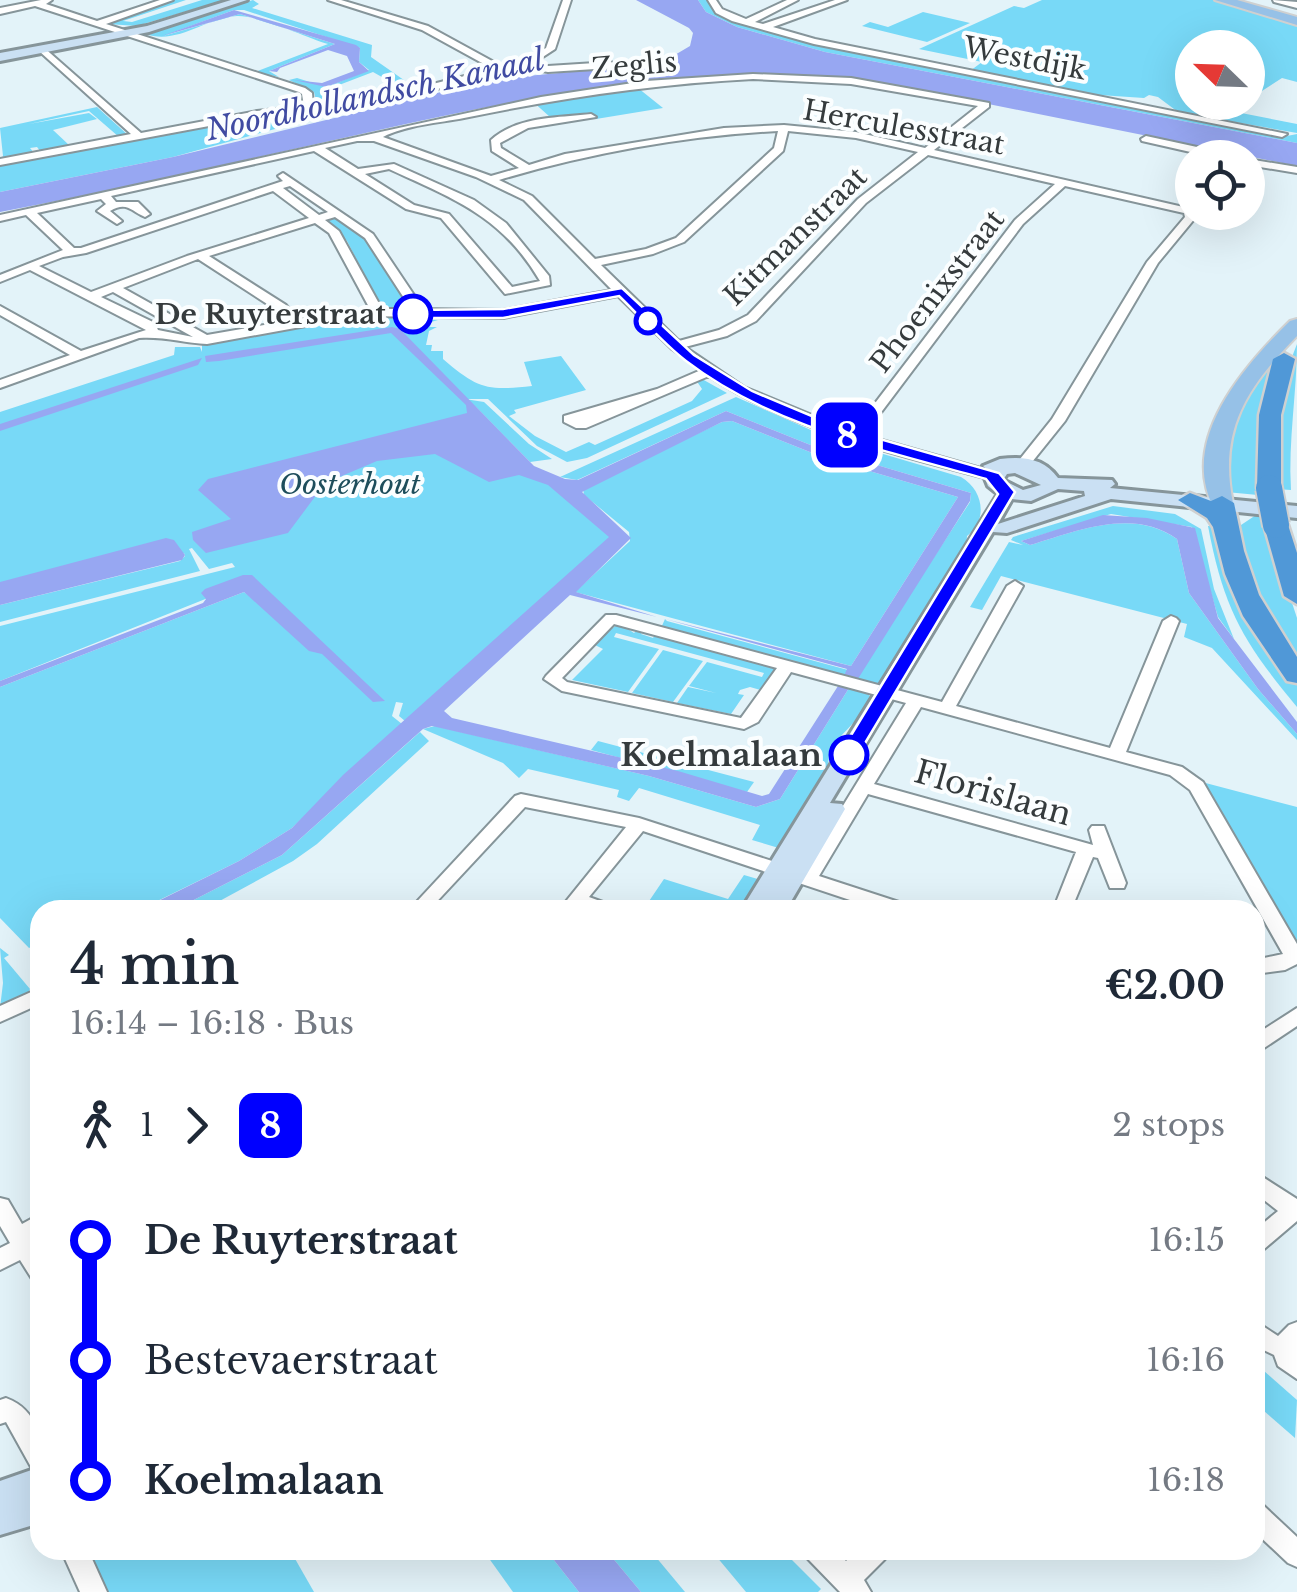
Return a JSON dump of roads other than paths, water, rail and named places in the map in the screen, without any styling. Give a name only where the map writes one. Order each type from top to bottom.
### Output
[{"type":"highway","points":[[1284,359],[1270,414],[1269,488],[1286,519],[1297,596]]},
{"type":"highway","points":[[1190,500],[1216,513],[1222,507]]},
{"type":"highway","points":[[1222,507],[1233,568],[1248,604],[1274,648],[1297,675]]},
{"type":"main road","points":[[1222,0],[1297,12]]},
{"type":"main road","points":[[1244,0],[1297,12]]},
{"type":"main road","points":[[1261,0],[1297,12]]},
{"type":"main road","points":[[1284,359],[1297,328]]},
{"type":"main road","points":[[1222,507],[1217,450],[1221,429],[1276,344],[1297,328]]},
{"type":"street","points":[[0,10],[50,0]]},
{"type":"street","points":[[98,23],[169,0]]},
{"type":"street","points":[[127,32],[232,0]]},
{"type":"street","points":[[0,55],[127,32],[242,0]]},
{"type":"street","points":[[332,0],[425,28],[503,70]]},
{"type":"street","points":[[0,162],[256,114],[368,103],[522,65],[551,46],[567,0]]},
{"type":"street","name":"Westdijk","points":[[712,0],[720,11],[760,28],[1282,134]]},
{"type":"street","points":[[746,23],[794,0]]},
{"type":"street","points":[[760,28],[843,0]]},
{"type":"street","points":[[1276,0],[1297,12]]},
{"type":"street","points":[[37,4],[304,90],[309,108]]},
{"type":"street","points":[[41,48],[140,136]]},
{"type":"street","points":[[522,65],[548,69],[611,65]]},
{"type":"street","name":"Zeglis","points":[[0,218],[542,98],[755,78],[865,82],[986,105]]},
{"type":"street","name":"Kitmanstraat","points":[[676,346],[723,334],[752,318],[862,201],[986,105]]},
{"type":"street","points":[[525,167],[498,151],[496,139],[517,129],[591,117]]},
{"type":"street","points":[[594,263],[649,252],[680,240],[779,148],[784,128]]},
{"type":"street","name":"Herculesstraat","points":[[492,179],[565,156],[724,131],[784,128],[856,135],[1175,206]]},
{"type":"street","points":[[375,138],[492,179],[540,206],[676,346],[747,394],[856,438],[945,462],[1038,474],[1286,519]]},
{"type":"street","points":[[1146,139],[1175,145]]},
{"type":"street","points":[[318,148],[410,207],[445,216],[509,291]]},
{"type":"street","points":[[262,160],[369,236],[410,298],[409,314]]},
{"type":"street","points":[[1265,165],[1297,170]]},
{"type":"street","points":[[355,174],[390,166],[470,202],[502,226],[546,284],[509,291]]},
{"type":"street","points":[[34,268],[36,262],[70,251],[82,252],[291,182]]},
{"type":"street","name":"Phoenixstraat","points":[[856,438],[1019,222],[1064,182]]},
{"type":"street","points":[[274,188],[318,218],[342,242],[377,306],[375,312]]},
{"type":"street","points":[[102,194],[114,205]]},
{"type":"street","points":[[117,221],[102,212],[114,205],[134,204],[144,214]]},
{"type":"street","points":[[29,212],[70,251]]},
{"type":"street","points":[[94,295],[337,213]]},
{"type":"street","points":[[992,471],[996,485],[1012,494],[1036,496],[1050,434],[1153,262],[1181,230]]},
{"type":"street","points":[[201,256],[282,308],[297,324]]},
{"type":"street","points":[[0,279],[34,268],[58,283],[94,295],[150,326],[153,333]]},
{"type":"street","points":[[114,288],[203,340]]},
{"type":"street","points":[[503,314],[509,291]]},
{"type":"street","points":[[2,381],[153,333],[177,340],[203,340],[375,312],[503,314],[622,292]]},
{"type":"street","points":[[0,310],[81,356]]},
{"type":"street","points":[[666,390],[569,418],[581,425],[666,390],[710,371]]},
{"type":"street","points":[[1000,529],[1108,489],[1190,500]]},
{"type":"street","points":[[779,900],[1000,529],[1012,494]]},
{"type":"street","points":[[764,900],[793,874],[864,787],[901,697],[1012,494]]},
{"type":"street","points":[[1222,507],[1297,504]]},
{"type":"street","points":[[946,709],[1015,586]]},
{"type":"street","points":[[786,667],[750,721],[744,724],[566,686],[552,679],[611,618],[1176,771],[1197,786],[1254,900]]},
{"type":"street","points":[[1116,755],[1170,621]]},
{"type":"street","name":"Florislaan","points":[[864,787],[1096,852]]},
{"type":"street","points":[[427,900],[520,800],[639,824],[793,874],[855,900]]},
{"type":"street","points":[[576,900],[639,824]]},
{"type":"street","name":"Florislaan","points":[[1098,830],[1096,852],[1116,884]]},
{"type":"street","points":[[1068,900],[1096,852]]},
{"type":"street","points":[[1265,920],[1294,956],[1291,967],[1265,967]]},
{"type":"street","points":[[0,1016],[30,1000]]},
{"type":"street","points":[[1265,1039],[1297,1015]]},
{"type":"street","points":[[1265,1189],[1296,1210],[1265,1236]]},
{"type":"street","points":[[0,1208],[30,1256]]},
{"type":"street","points":[[0,1260],[30,1235]]},
{"type":"street","points":[[1265,1339],[1294,1350]]},
{"type":"street","points":[[0,1413],[6,1409],[13,1412],[30,1441]]},
{"type":"street","points":[[0,1497],[30,1486]]},
{"type":"street","points":[[0,1519],[30,1510]]},
{"type":"street","points":[[1265,1525],[1297,1554]]},
{"type":"street","points":[[79,1560],[94,1592]]},
{"type":"street","points":[[827,1560],[852,1585],[869,1560]]},
{"type":"place","name":"De Ruyterstraat","points":[[413,314]]},
{"type":"place","name":"Koelmalaan","points":[[849,755]]},
{"type":"water label","name":"Noordhollandsch Kanaal","points":[[375,95]]},
{"type":"park label","name":"Oosterhout","points":[[350,484]]}]
